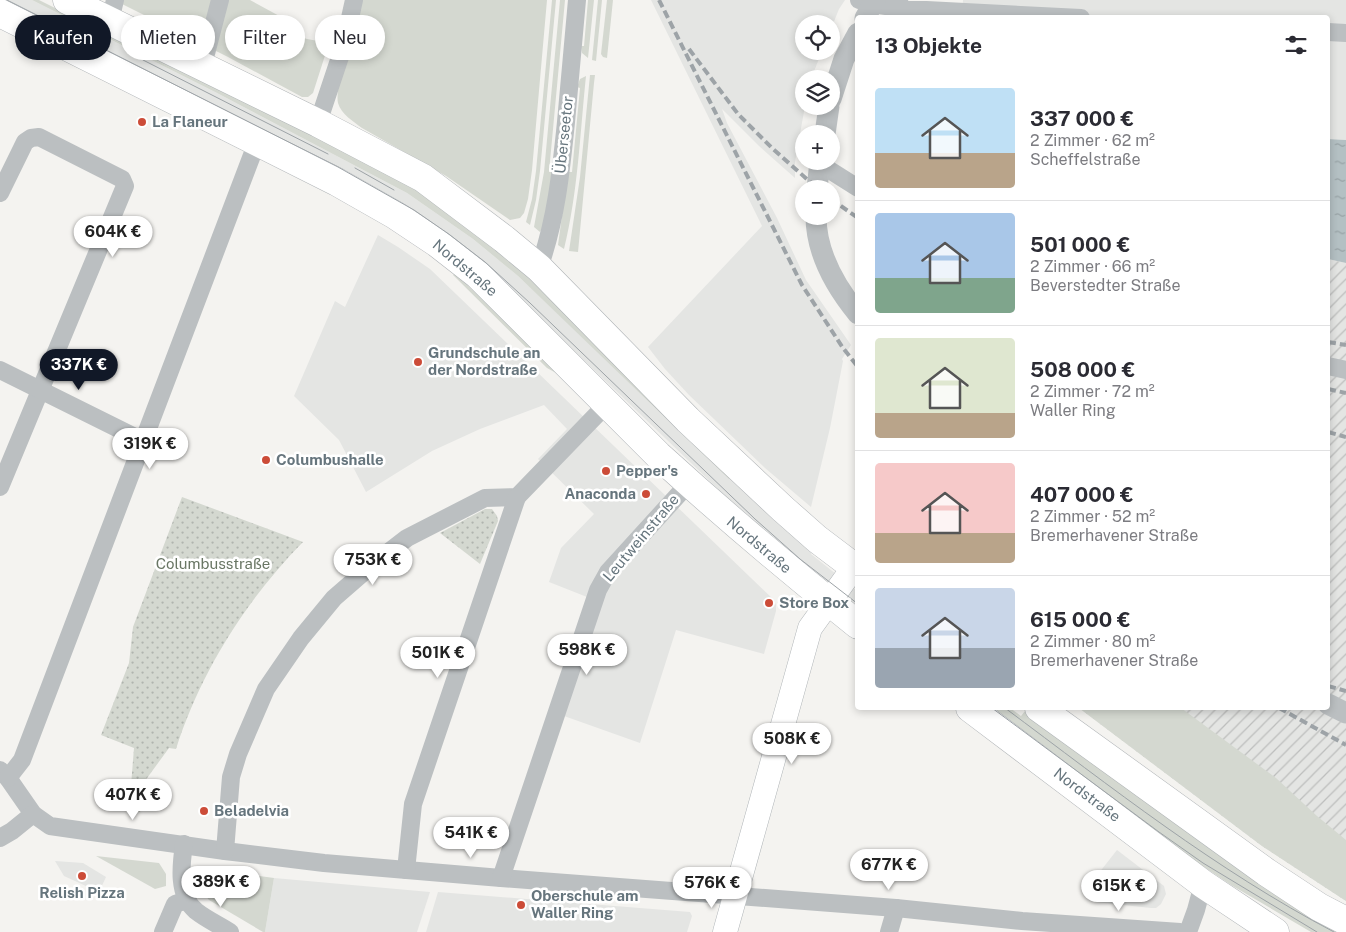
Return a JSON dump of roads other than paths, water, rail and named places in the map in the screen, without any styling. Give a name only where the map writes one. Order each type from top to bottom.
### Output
[{"type":"main road","points":[[67,0],[112,11],[204,66],[318,122],[422,178],[504,239],[539,268],[559,286],[688,420],[817,538],[855,567]]},
{"type":"main road","name":"Nordstraße","points":[[0,12],[375,204],[437,243],[478,274],[658,456],[746,534],[855,622]]},
{"type":"main road","points":[[725,932],[810,628],[855,569]]},
{"type":"main road","name":"Nordstraße","points":[[973,710],[1203,884],[1275,932]]},
{"type":"main road","points":[[1042,710],[1266,872],[1319,907],[1346,921]]},
{"type":"street","points":[[204,66],[220,0]]},
{"type":"street","points":[[318,122],[344,44],[354,0]]},
{"type":"street","name":"Überseetor","points":[[539,268],[555,214],[560,183],[577,0]]},
{"type":"street","points":[[868,5],[1030,15]]},
{"type":"street","points":[[1330,32],[1346,33]]},
{"type":"street","points":[[840,71],[855,39]]},
{"type":"street","points":[[0,193],[25,142],[31,138],[39,137],[122,179],[125,186],[0,487]]},
{"type":"street","points":[[257,142],[22,760],[4,774],[32,814],[50,826],[324,863],[896,908],[1022,921],[1180,932]]},
{"type":"street","points":[[831,170],[855,186]]},
{"type":"street","points":[[816,225],[826,266],[847,301],[855,310]]},
{"type":"street","points":[[1330,366],[1346,370]]},
{"type":"street","points":[[0,370],[143,441]]},
{"type":"street","points":[[406,870],[413,804],[516,497],[607,404]]},
{"type":"street","name":"Leutweinstraße","points":[[501,878],[598,590],[608,572],[688,483]]},
{"type":"street","points":[[225,851],[231,777],[238,754],[266,689],[301,638],[334,598],[372,564],[408,538],[485,498],[516,497]]},
{"type":"street","points":[[1330,705],[1346,713]]},
{"type":"street","points":[[0,838],[12,831],[32,814]]},
{"type":"street","points":[[163,932],[181,902],[184,889],[181,866],[184,844]]},
{"type":"street","points":[[1188,932],[1203,884]]},
{"type":"street","points":[[181,902],[230,932]]},
{"type":"street","points":[[889,932],[896,908]]},
{"type":"water","points":[[1330,139],[1346,140],[1346,263],[1330,259]]},
{"type":"tram line","points":[[7,0],[338,167],[414,210],[450,235],[485,262],[530,303],[755,519],[800,559],[855,602]]},
{"type":"tram line","points":[[143,60],[328,154]]},
{"type":"tram line","points":[[355,168],[394,190]]},
{"type":"tram line","points":[[995,710],[1203,863],[1317,932]]},
{"type":"tram line","points":[[1008,710],[1206,855],[1290,908],[1334,932]]},
{"type":"railway","points":[[659,0],[802,285],[855,363]]},
{"type":"railway","points":[[689,49],[738,114],[808,180]]},
{"type":"railway","points":[[840,205],[855,216]]},
{"type":"railway","points":[[1330,342],[1346,345]]},
{"type":"railway","points":[[1330,389],[1346,393]]},
{"type":"railway","points":[[1330,433],[1346,437]]},
{"type":"railway","points":[[1330,687],[1346,691]]},
{"type":"railway","points":[[1283,710],[1346,745]]},
{"type":"place","name":"La Flaneur","points":[[142,122]]},
{"type":"place","name":"Grundschule an der Nordstraße","points":[[418,362]]},
{"type":"place","name":"Columbushalle","points":[[266,460]]},
{"type":"place","name":"Pepper's","points":[[606,471]]},
{"type":"place","name":"Anaconda","points":[[646,494]]},
{"type":"place","name":"Store Box","points":[[769,603]]},
{"type":"place","name":"Beladelvia","points":[[204,811]]},
{"type":"place","name":"Relish Pizza","points":[[82,876]]},
{"type":"place","name":"Oberschule am Waller Ring","points":[[521,905]]},
{"type":"park label","name":"Columbusstraße","points":[[213,564]]}]
